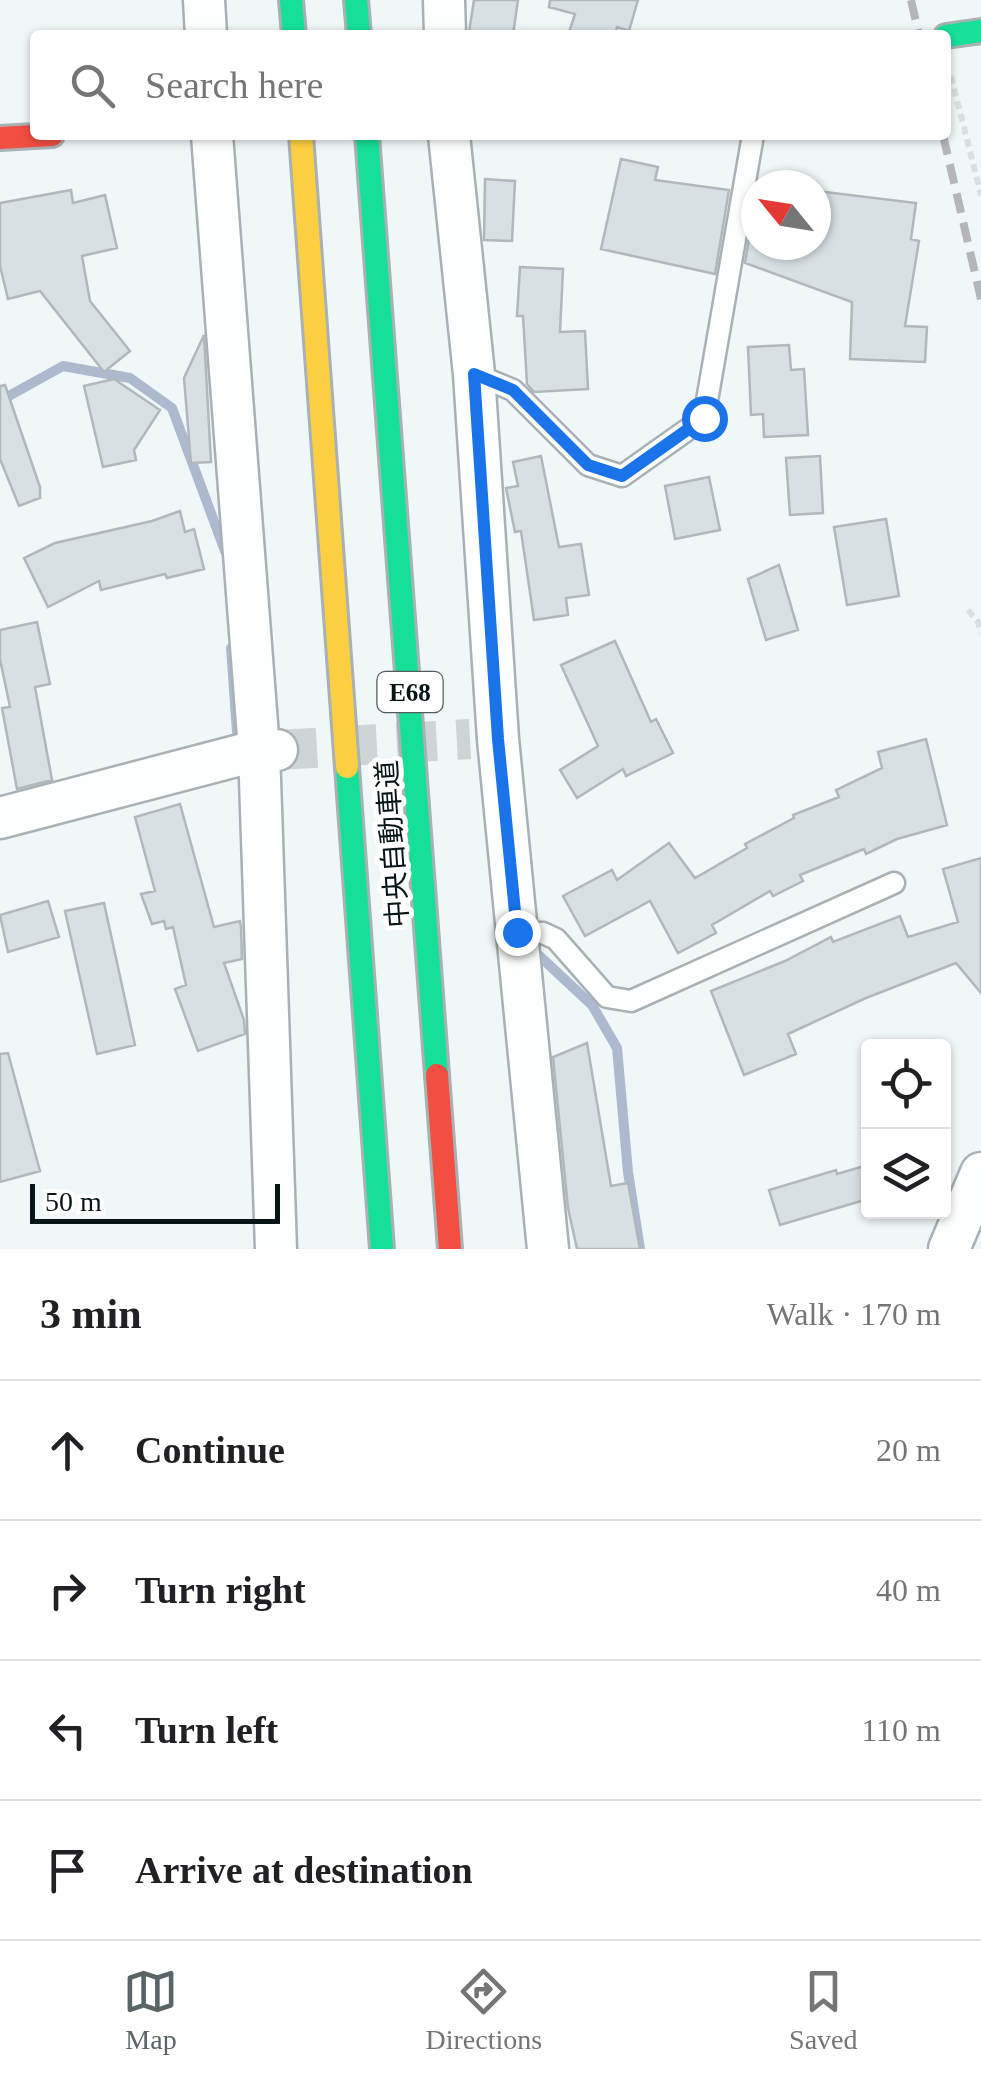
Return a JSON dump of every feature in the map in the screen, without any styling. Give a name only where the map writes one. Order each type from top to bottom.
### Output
[{"type":"main road","points":[[291,0],[294,30]]},
{"type":"main road","points":[[356,0],[359,30]]},
{"type":"main road","points":[[0,138],[30,136]]},
{"type":"main road","name":"中央自動車道","points":[[301,140],[382,1249]]},
{"type":"main road","name":"中央自動車道","points":[[367,140],[450,1249]]},
{"type":"street","points":[[204,0],[206,30]]},
{"type":"street","points":[[444,0],[445,30]]},
{"type":"street","points":[[212,140],[268,750],[276,1249]]},
{"type":"street","points":[[450,140],[474,374],[484,739],[517,932],[548,1249]]},
{"type":"street","points":[[0,818],[268,750]]},
{"type":"street","points":[[949,1249],[981,1173]]},
{"type":"lane","points":[[474,374],[513,390],[588,465],[622,476],[704,418],[751,140]]},
{"type":"lane","points":[[517,932],[543,933],[556,940],[608,998],[632,1001],[894,883]]},
{"type":"path","points":[[951,74],[981,195]]},
{"type":"path","points":[[968,610],[981,633]]},
{"type":"building","points":[[474,0],[518,0],[514,30],[469,30]]},
{"type":"building","points":[[550,0],[638,0],[629,30],[617,27],[570,30],[575,14],[549,7]]},
{"type":"building","points":[[621,159],[658,167],[655,180],[729,190],[715,274],[601,249]]},
{"type":"building","points":[[485,179],[515,181],[512,241],[484,240]]},
{"type":"building","points":[[71,190],[73,203],[105,195],[117,248],[82,256],[90,301],[130,351],[104,372],[40,291],[8,299],[0,266],[0,203]]},
{"type":"building","points":[[831,193],[916,203],[911,239],[919,241],[905,326],[927,327],[925,362],[850,359],[852,302],[745,263],[831,260]]},
{"type":"building","points":[[520,267],[563,269],[560,332],[585,331],[588,389],[534,392],[527,384],[523,316],[517,316]]},
{"type":"building","points":[[204,335],[211,462],[191,463],[184,378]]},
{"type":"building","points":[[789,345],[791,370],[804,369],[808,435],[764,437],[763,414],[751,415],[748,347]]},
{"type":"building","points":[[114,379],[160,410],[134,450],[136,460],[103,467],[84,386]]},
{"type":"building","points":[[5,385],[40,487],[40,498],[19,506],[0,459],[0,386]]},
{"type":"building","points":[[541,456],[559,547],[581,544],[589,595],[566,598],[568,615],[534,620],[521,531],[515,532],[506,488],[518,486],[513,462]]},
{"type":"building","points":[[820,456],[823,513],[790,515],[786,458]]},
{"type":"building","points":[[709,477],[720,530],[675,539],[665,486]]},
{"type":"building","points":[[180,511],[185,532],[194,529],[204,569],[101,590],[99,581],[48,607],[24,558],[55,543]]},
{"type":"building","points":[[886,519],[899,596],[847,605],[834,527]]},
{"type":"building","points":[[779,565],[798,630],[766,640],[748,579]]},
{"type":"building","points":[[37,622],[50,684],[35,687],[52,780],[17,789],[2,708],[10,707],[0,659],[0,630]]},
{"type":"building","points":[[615,641],[651,722],[656,719],[673,753],[626,776],[623,769],[577,798],[560,770],[598,746],[561,665]]},
{"type":"building","points":[[926,739],[947,825],[897,839],[866,854],[864,849],[800,875],[803,881],[773,896],[770,891],[712,925],[716,933],[678,953],[650,901],[585,936],[563,896],[612,870],[617,880],[669,843],[695,878],[747,848],[745,844],[794,818],[793,815],[839,797],[836,790],[882,768],[878,752]]},
{"type":"building","points":[[180,804],[214,927],[240,921],[241,927],[242,959],[224,963],[244,1020],[245,1034],[198,1051],[175,989],[186,985],[173,927],[166,929],[164,921],[152,924],[141,894],[155,891],[135,817]]},
{"type":"building","points":[[981,858],[981,993],[956,963],[788,1034],[796,1054],[744,1075],[711,991],[785,961],[831,937],[833,942],[900,916],[908,937],[958,922],[943,869]]},
{"type":"building","points":[[48,901],[59,937],[8,952],[0,915]]},
{"type":"building","points":[[104,903],[135,1045],[97,1054],[65,911]]},
{"type":"building","points":[[587,1043],[611,1186],[628,1183],[640,1249],[577,1249],[568,1208],[553,1057]]},
{"type":"building","points":[[8,1053],[40,1171],[0,1182],[0,1054]]},
{"type":"building","points":[[861,1167],[861,1201],[780,1225],[769,1190],[836,1170],[837,1174]]},
{"type":"waterway","points":[[0,401],[63,366],[130,378],[172,408],[225,551]]},
{"type":"waterway","points":[[231,648],[237,732]]},
{"type":"waterway","points":[[532,949],[592,1005],[617,1048],[628,1172],[640,1249]]},
{"type":"tunnel","points":[[277,750],[470,739]]},
{"type":"railway","points":[[911,0],[918,30]]},
{"type":"railway","points":[[944,140],[981,299]]},
{"type":"traffic: fast","points":[[291,0],[294,30]]},
{"type":"traffic: fast","points":[[356,0],[359,30]]},
{"type":"traffic: fast","points":[[951,35],[981,31]]},
{"type":"traffic: fast","points":[[367,140],[437,1075]]},
{"type":"traffic: fast","points":[[347,767],[382,1249]]},
{"type":"traffic: slow","points":[[301,140],[347,767]]},
{"type":"traffic: jam","points":[[0,138],[30,136]]},
{"type":"traffic: jam","points":[[437,1075],[450,1249]]},
{"type":"route","points":[[517,932],[498,739],[474,374],[513,390],[588,465],[622,476],[704,418]]}]
